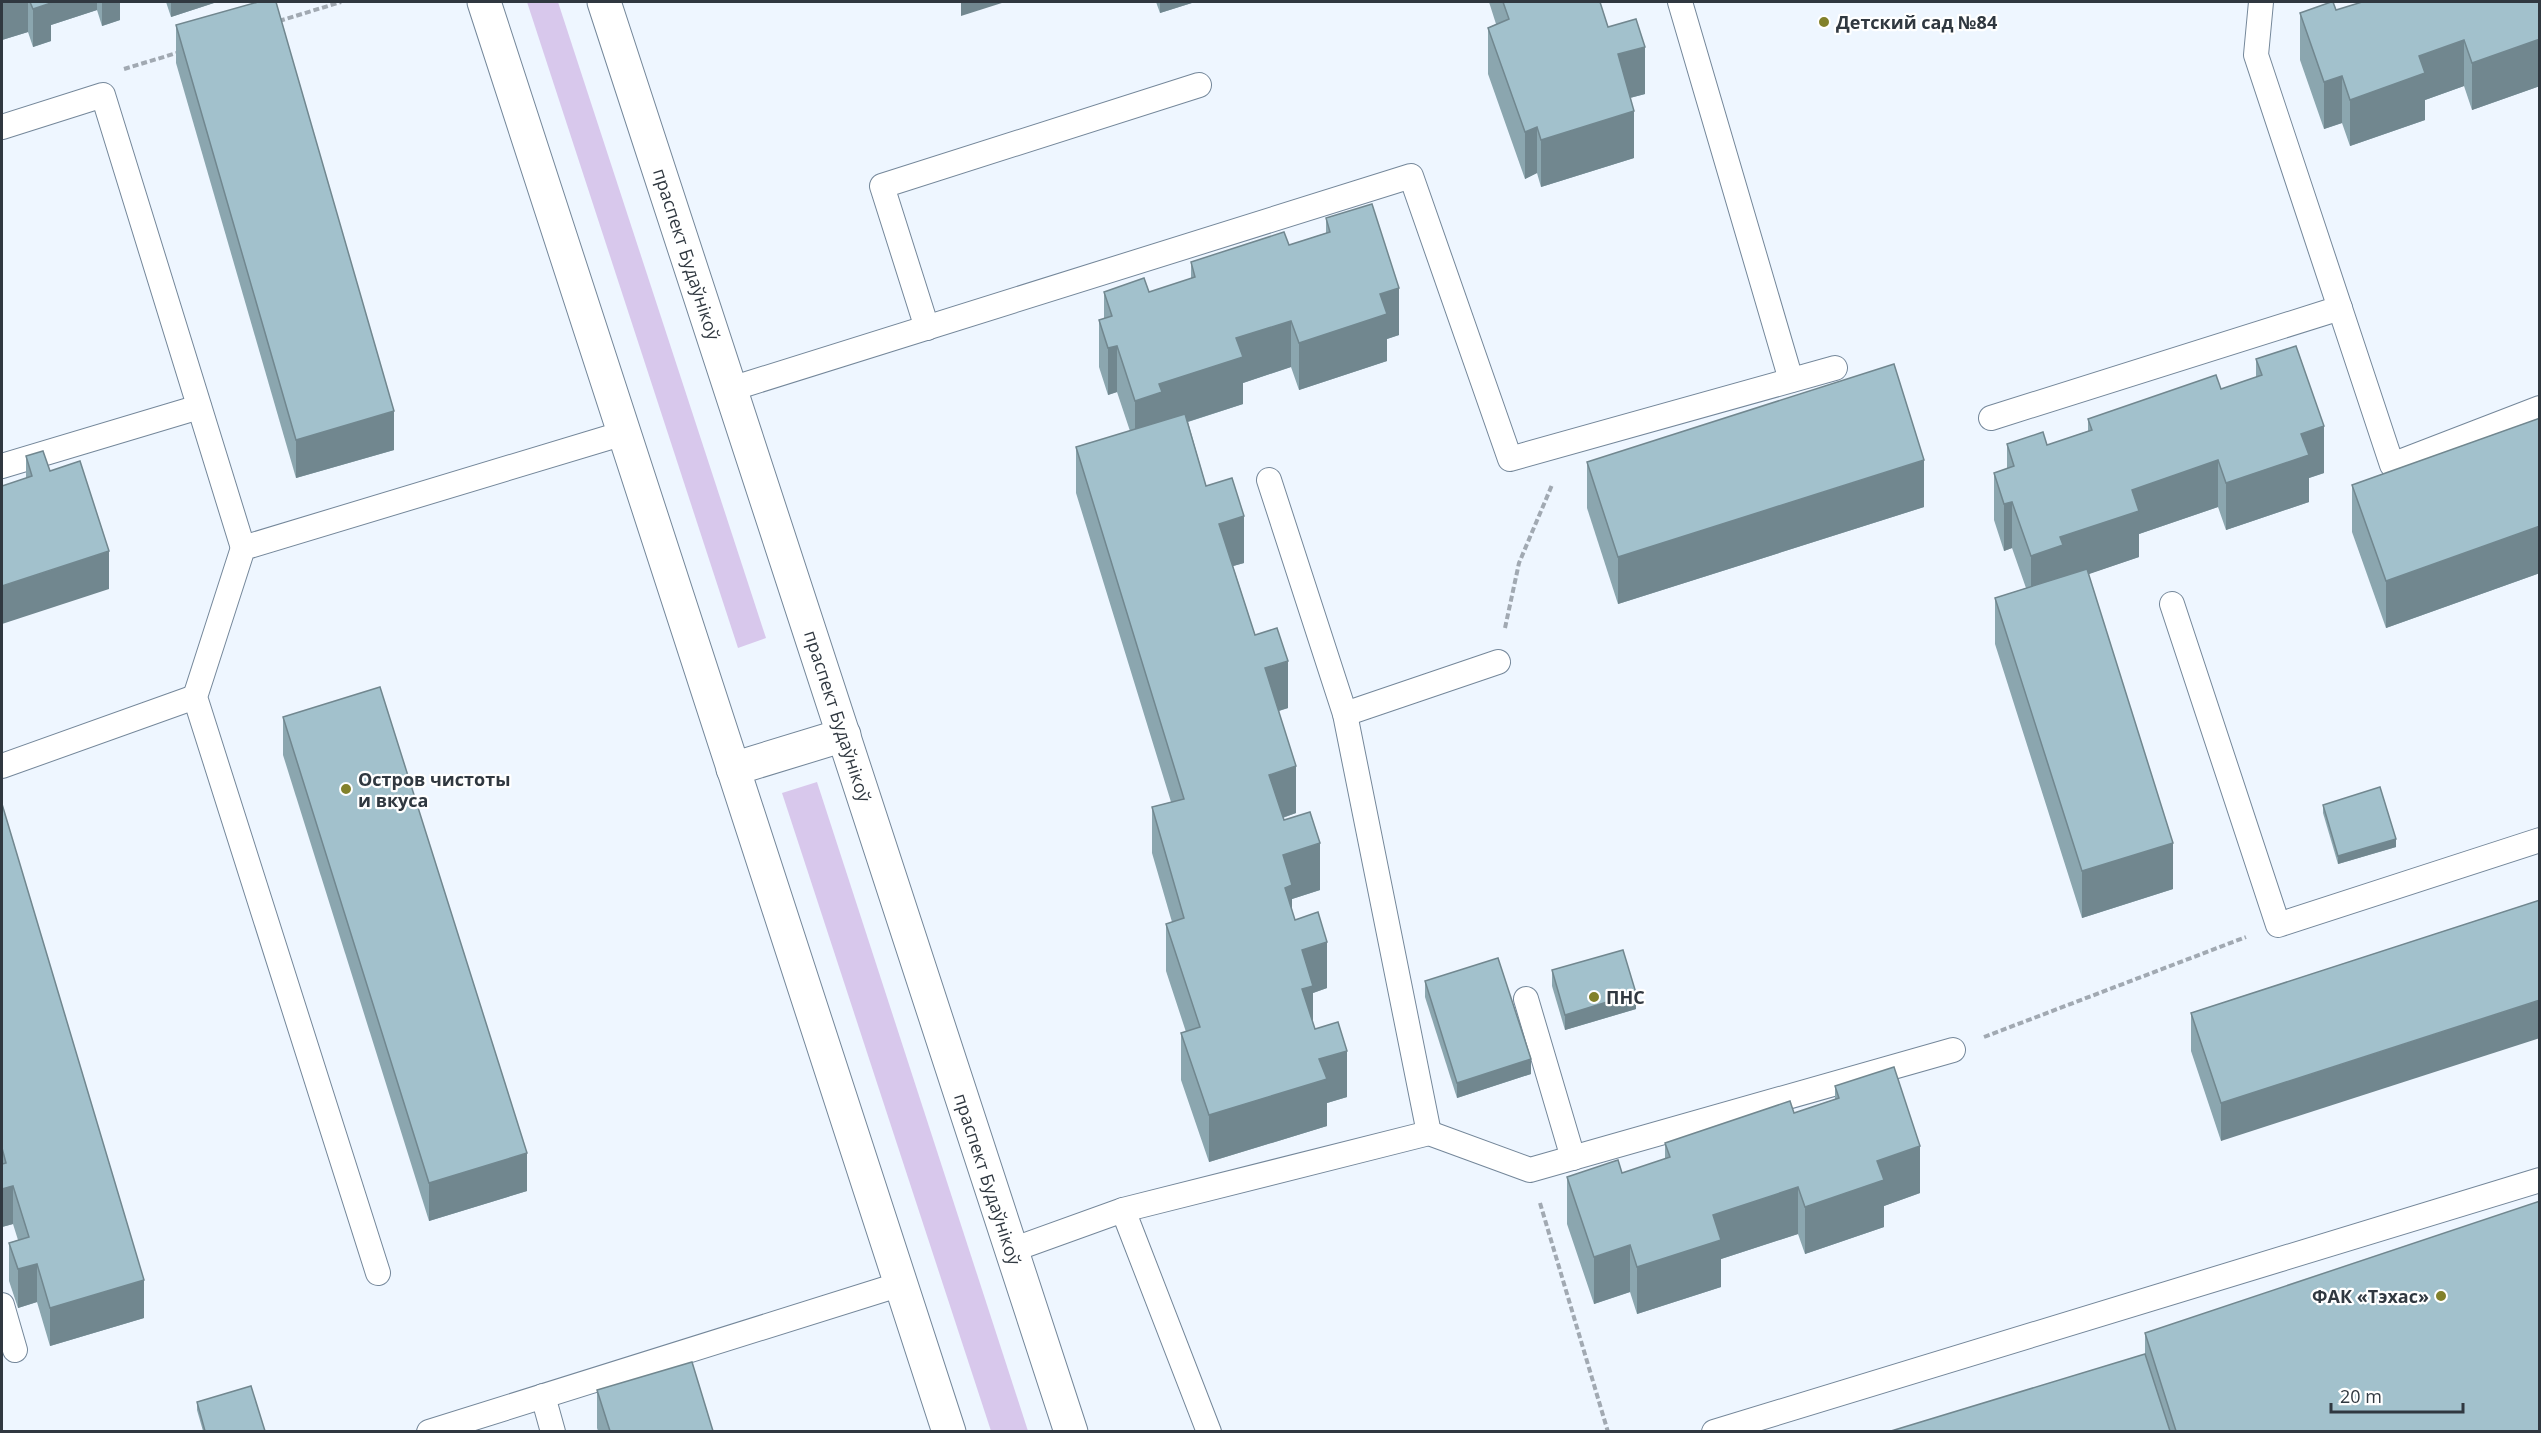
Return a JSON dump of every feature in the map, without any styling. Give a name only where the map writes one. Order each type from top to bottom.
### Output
[{"type":"main road","points":[[484,2],[949,1431]]},
{"type":"main road","name":"праспект Будаўнікоў","points":[[604,2],[1071,1431]]},
{"type":"main road","points":[[734,768],[844,735]]},
{"type":"lane","points":[[1680,2],[1791,380]]},
{"type":"lane","points":[[2262,2],[2256,55],[2392,465],[2540,408]]},
{"type":"lane","points":[[927,328],[882,186],[1199,85]]},
{"type":"lane","points":[[2,127],[103,94],[243,548],[195,697],[378,1273]]},
{"type":"lane","points":[[731,389],[1411,176],[1510,459],[1835,368]]},
{"type":"lane","points":[[1991,417],[2340,308]]},
{"type":"lane","points":[[2,466],[199,407]]},
{"type":"lane","points":[[243,548],[624,433]]},
{"type":"lane","points":[[1269,480],[1345,714],[1429,1133]]},
{"type":"lane","points":[[2172,603],[2278,925],[2540,840]]},
{"type":"lane","points":[[1345,714],[1498,662]]},
{"type":"lane","points":[[2,766],[195,697]]},
{"type":"lane","points":[[1526,999],[1572,1158]]},
{"type":"lane","points":[[1012,1250],[1123,1210],[1429,1133],[1530,1170],[1953,1050]]},
{"type":"lane","points":[[1714,1431],[2540,1180]]},
{"type":"lane","points":[[1123,1210],[1209,1431]]},
{"type":"lane","points":[[429,1431],[901,1284]]},
{"type":"lane","points":[[2,1305],[15,1350]]},
{"type":"lane","points":[[543,1396],[554,1431]]},
{"type":"path","points":[[273,22],[341,2]]},
{"type":"path","points":[[103,94],[115,72],[183,51]]},
{"type":"path","points":[[1498,662],[1519,563],[1570,442]]},
{"type":"path","points":[[1953,1050],[2278,925]]},
{"type":"path","points":[[1530,1170],[1608,1431]]},
{"type":"shaded area","points":[[527,2],[558,2],[766,638],[738,648]]},
{"type":"shaded area","points":[[817,782],[1028,1431],[991,1431],[782,793]]},
{"type":"building","points":[[30,2],[51,2],[51,3],[33,9]]},
{"type":"building","points":[[258,2],[276,2],[394,411],[296,440],[176,25]]},
{"type":"building","points":[[1503,2],[1600,2],[1608,27],[1636,19],[1645,47],[1618,54],[1634,111],[1541,140],[1537,127],[1525,132],[1488,28],[1509,19]]},
{"type":"building","points":[[2331,2],[2336,10],[2362,2],[2540,2],[2540,39],[2472,63],[2464,40],[2419,56],[2425,73],[2350,100],[2342,76],[2324,82],[2300,13]]},
{"type":"building","points":[[1372,204],[1399,288],[1380,294],[1387,314],[1299,343],[1291,321],[1236,338],[1243,357],[1159,384],[1162,392],[1135,401],[1117,346],[1108,348],[1099,320],[1112,316],[1104,292],[1144,278],[1149,292],[1195,277],[1191,262],[1284,232],[1289,245],[1330,232],[1326,218]]},
{"type":"building","points":[[2296,346],[2324,426],[2301,434],[2309,455],[2226,483],[2218,460],[2132,490],[2139,511],[2060,537],[2063,545],[2031,556],[2012,502],[2004,504],[1994,473],[2014,466],[2007,444],[2043,432],[2047,445],[2092,430],[2088,419],[2216,375],[2221,389],[2262,375],[2256,359]]},
{"type":"building","points":[[1894,364],[1924,460],[1618,557],[1587,462]]},
{"type":"building","points":[[1185,414],[1206,486],[1232,478],[1244,516],[1219,524],[1255,635],[1277,628],[1288,661],[1265,668],[1296,766],[1269,775],[1284,820],[1310,812],[1320,843],[1283,855],[1292,885],[1285,888],[1295,920],[1318,912],[1327,942],[1302,950],[1313,986],[1302,989],[1315,1029],[1338,1022],[1347,1051],[1319,1059],[1327,1079],[1209,1115],[1181,1033],[1200,1027],[1166,924],[1184,918],[1152,807],[1184,799],[1076,447]]},
{"type":"building","points":[[2540,418],[2540,526],[2386,581],[2352,485]]},
{"type":"building","points":[[43,451],[50,471],[80,461],[109,551],[2,586],[2,486],[32,476],[26,456]]},
{"type":"building","points":[[2087,569],[2173,843],[2082,871],[1995,598]]},
{"type":"building","points":[[380,687],[527,1153],[429,1183],[283,717]]},
{"type":"building","points":[[2380,787],[2396,839],[2338,856],[2323,805]]},
{"type":"building","points":[[2,804],[144,1280],[50,1308],[37,1264],[18,1269],[9,1243],[29,1237],[13,1186],[2,1189],[2,1164],[6,1163],[2,1148]]},
{"type":"building","points":[[2540,900],[2540,1000],[2221,1103],[2191,1013]]},
{"type":"building","name":"ПНС","points":[[1623,950],[1636,993],[1565,1015],[1552,970]]},
{"type":"building","points":[[1498,958],[1531,1059],[1457,1083],[1425,981]]},
{"type":"building","points":[[1894,1067],[1920,1146],[1877,1161],[1884,1180],[1805,1207],[1798,1187],[1713,1215],[1721,1240],[1637,1267],[1630,1245],[1594,1257],[1567,1177],[1618,1160],[1622,1173],[1670,1157],[1665,1143],[1790,1101],[1794,1113],[1839,1098],[1835,1086]]},
{"type":"building","name":"ФАК «Тэхас»","points":[[2540,1201],[2540,1431],[2176,1431],[2145,1333]]},
{"type":"building","points":[[2145,1354],[2170,1431],[1891,1431]]},
{"type":"building","points":[[692,1362],[713,1431],[610,1431],[597,1390]]},
{"type":"building","points":[[251,1386],[265,1431],[205,1431],[197,1402]]},
{"type":"place","name":"Детский сад №84","points":[[1824,22]]},
{"type":"place","name":"Остров чистоты и вкуса","points":[[346,789]]},
{"type":"place","name":"ПНС","points":[[1594,997]]},
{"type":"place","name":"ФАК «Тэхас»","points":[[2441,1296]]}]
